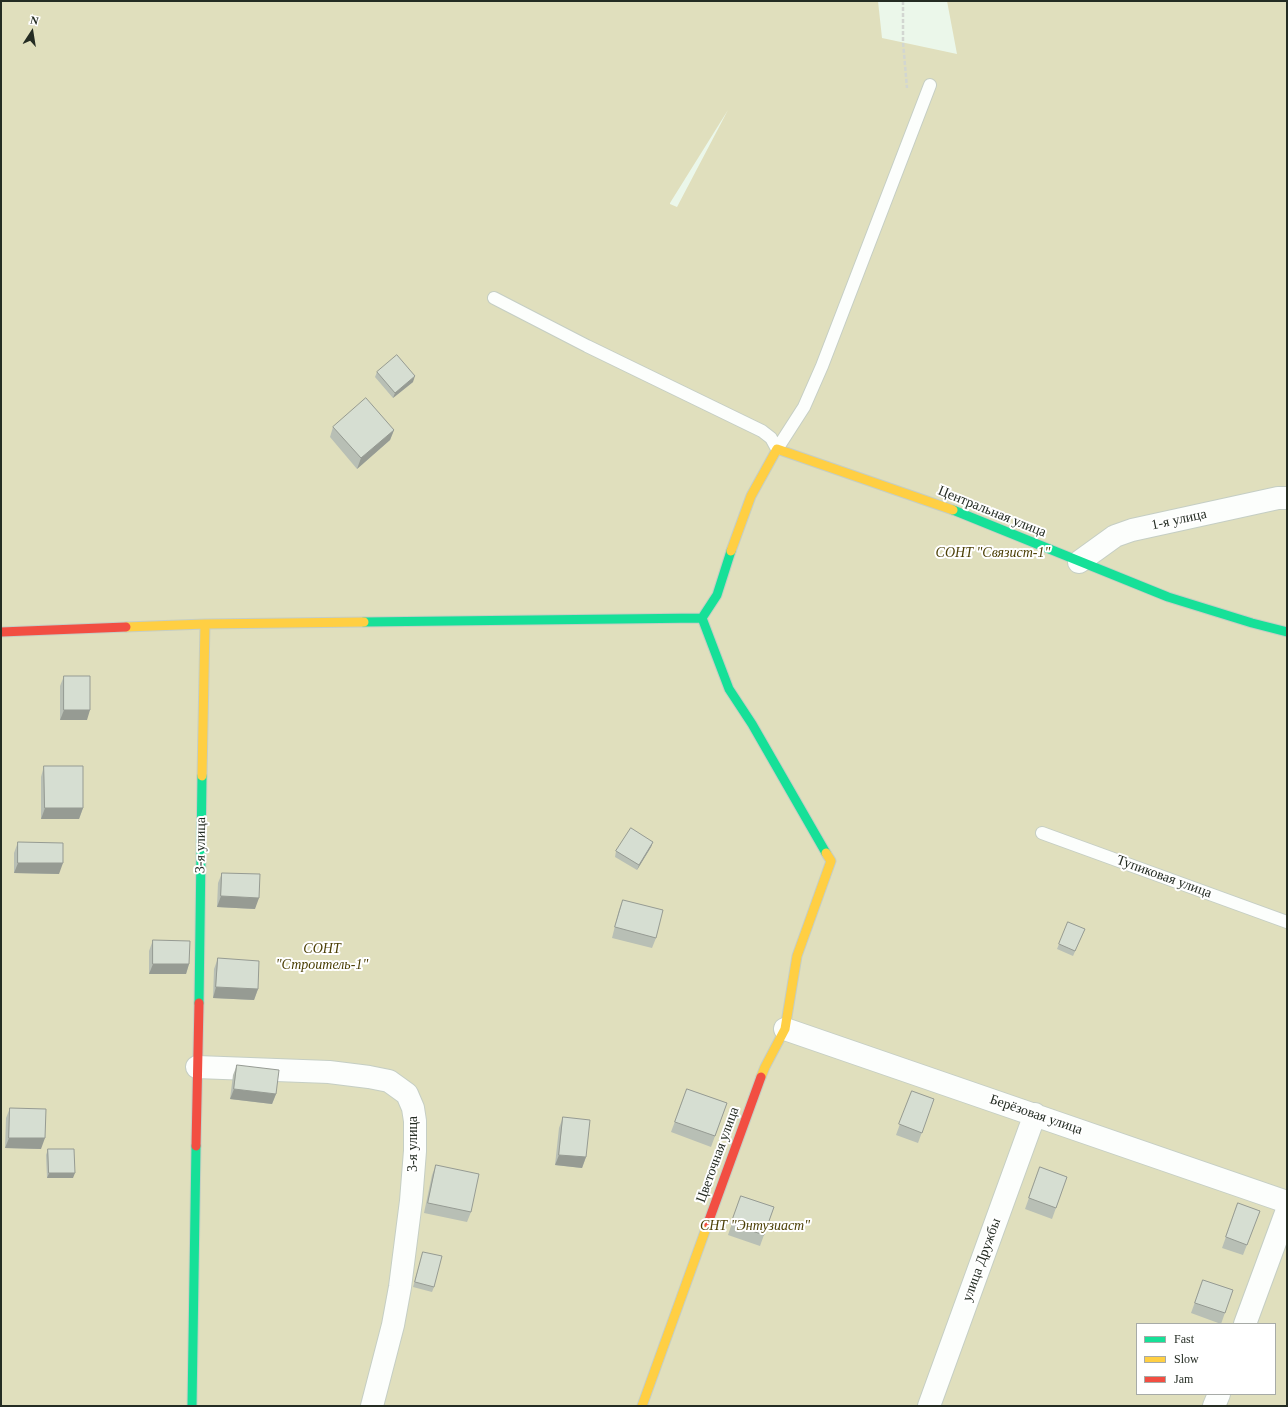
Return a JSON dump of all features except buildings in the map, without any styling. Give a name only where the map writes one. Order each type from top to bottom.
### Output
[{"type":"street","name":"Центральная улица","points":[[777,449],[963,514],[1079,562],[1168,596],[1252,623],[1287,632]]},
{"type":"street","points":[[1,632],[204,624],[702,618],[717,595],[738,529],[751,496],[777,449]]},
{"type":"street","name":"1-я улица","points":[[1079,562],[1115,536],[1132,530],[1278,498],[1287,498]]},
{"type":"street","name":"Цветочная улица","points":[[642,1406],[765,1066],[785,1029],[797,956],[831,861],[752,724],[729,689],[702,618]]},
{"type":"street","name":"3-я улица","points":[[192,1406],[204,624]]},
{"type":"street","name":"Берёзовая улица","points":[[785,1029],[1287,1202]]},
{"type":"street","name":"3-я улица","points":[[197,1067],[329,1072],[369,1077],[389,1081],[407,1094],[413,1108],[415,1122],[415,1151],[411,1201],[400,1287],[393,1325],[372,1406]]},
{"type":"street","name":"улица Дружбы","points":[[929,1406],[1035,1114]]},
{"type":"street","points":[[1245,1323],[1287,1210]]},
{"type":"street","points":[[1214,1406],[1219,1395]]},
{"type":"lane","points":[[494,298],[587,346],[762,431],[771,438],[777,449],[804,407],[822,366],[930,85]]},
{"type":"lane","name":"Тупиковая улица","points":[[1042,833],[1287,922]]},
{"type":"path","points":[[903,1],[903,42],[907,92],[930,85]]},
{"type":"green space","points":[[1,1],[878,1],[882,38],[957,54],[947,1],[1287,1],[1287,1406],[1,1406]],"holes":[[[728,110],[677,207],[670,203]]]},
{"type":"traffic: fast","points":[[953,510],[1168,597],[1252,623],[1287,632]]},
{"type":"traffic: fast","points":[[364,622],[702,618],[717,595],[731,551]]},
{"type":"traffic: fast","points":[[702,618],[729,689],[752,724],[826,853]]},
{"type":"traffic: fast","points":[[199,1003],[202,776]]},
{"type":"traffic: fast","points":[[192,1406],[196,1146]]},
{"type":"traffic: slow","points":[[731,551],[751,496],[777,449],[953,510]]},
{"type":"traffic: slow","points":[[126,627],[205,624],[364,622]]},
{"type":"traffic: slow","points":[[202,776],[205,624]]},
{"type":"traffic: slow","points":[[761,1077],[785,1029],[797,956],[831,861],[826,853]]},
{"type":"traffic: slow","points":[[642,1406],[708,1223]]},
{"type":"traffic: jam","points":[[1,632],[126,627]]},
{"type":"traffic: jam","points":[[196,1146],[199,1003]]},
{"type":"traffic: jam","points":[[708,1223],[761,1077]]},
{"type":"park label","name":"СОНТ \"Связист-1\"","points":[[993,553]]},
{"type":"park label","name":"СОНТ \"Строитель-1\"","points":[[322,958]]},
{"type":"park label","name":"СНТ \"Энтузиаст\"","points":[[755,1226]]}]
